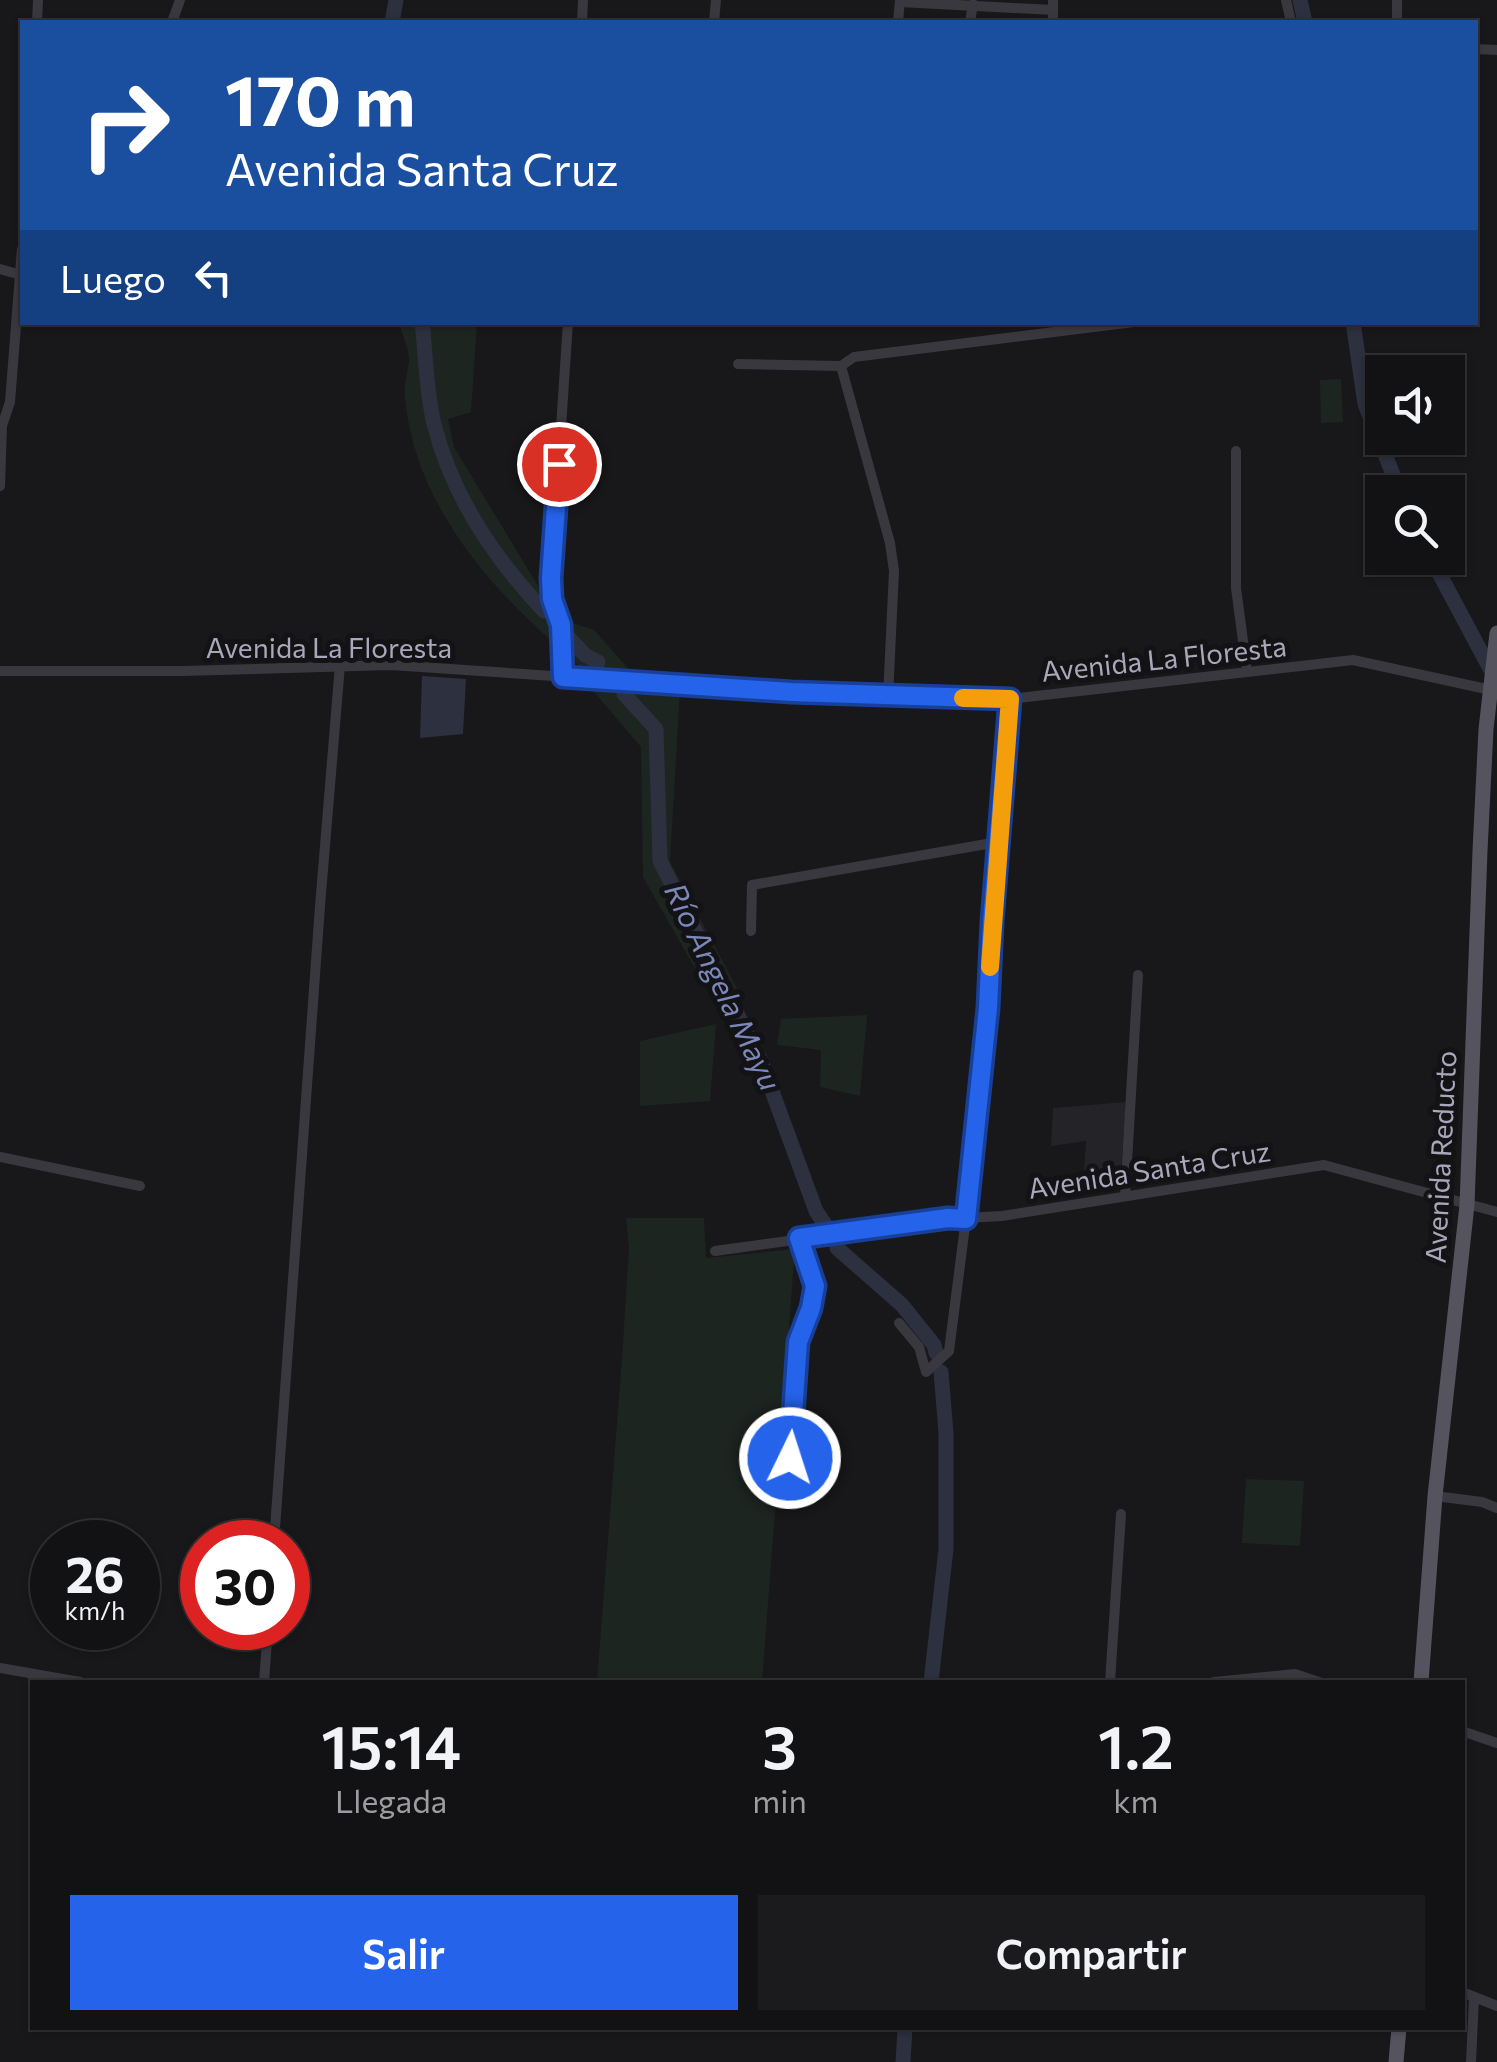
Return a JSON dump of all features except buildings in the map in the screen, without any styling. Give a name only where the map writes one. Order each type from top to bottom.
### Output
[{"type":"main road","name":"Avenida Reducto","points":[[1421,1680],[1436,1496],[1468,1205],[1480,834],[1497,633]]},
{"type":"main road","points":[[1396,2062],[1398,2030]]},
{"type":"street","points":[[900,1],[1053,11]]},
{"type":"street","points":[[970,20],[973,4]]},
{"type":"street","points":[[0,486],[2,426],[10,402],[20,287]]},
{"type":"street","points":[[563,677],[561,625],[552,599],[551,578],[568,325]]},
{"type":"street","points":[[1026,325],[1028,335]]},
{"type":"street","points":[[738,364],[841,366],[854,357],[1110,325]]},
{"type":"street","points":[[841,366],[894,571],[888,696]]},
{"type":"street","points":[[1236,451],[1236,588],[1247,671]]},
{"type":"street","name":"Avenida La Floresta","points":[[0,671],[392,665],[888,696],[1010,699],[1353,660],[1492,687]]},
{"type":"street","points":[[276,1520],[340,665]]},
{"type":"street","points":[[899,1323],[919,1347],[926,1372],[950,1352],[988,1008],[1010,699]]},
{"type":"street","points":[[751,932],[752,884],[998,842]]},
{"type":"street","points":[[1125,1196],[1138,975]]},
{"type":"street","points":[[0,1157],[140,1186]]},
{"type":"street","name":"Avenida Santa Cruz","points":[[715,1250],[948,1218],[966,1219],[1324,1165],[1497,1212]]},
{"type":"street","points":[[790,1458],[798,1342],[815,1286],[799,1238]]},
{"type":"street","points":[[1436,1496],[1497,1508]]},
{"type":"street","points":[[1110,1680],[1121,1514]]},
{"type":"street","points":[[264,1680],[266,1650]]},
{"type":"street","points":[[0,1668],[69,1680]]},
{"type":"street","points":[[1234,1680],[1295,1674],[1314,1680]]},
{"type":"street","points":[[1465,1732],[1497,1743]]},
{"type":"street","points":[[1471,2062],[1468,1994],[1497,2006]]},
{"type":"shaded area","points":[[400,325],[477,325],[471,412],[448,419],[454,447],[540,589],[555,644],[478,565],[437,503],[411,435],[405,393],[409,355]]},
{"type":"shaded area","points":[[1341,379],[1343,422],[1321,423],[1320,380]]},
{"type":"shaded area","points":[[569,622],[594,630],[633,674],[585,673],[568,655]]},
{"type":"shaded area","points":[[589,686],[680,691],[670,862],[738,990],[701,979],[643,877],[641,747]]},
{"type":"shaded area","points":[[867,1015],[860,1096],[820,1087],[821,1050],[777,1045],[781,1019]]},
{"type":"shaded area","points":[[716,1024],[710,1101],[640,1106],[640,1041]]},
{"type":"shaded area","points":[[1126,1102],[1121,1170],[1084,1170],[1086,1141],[1051,1146],[1053,1108]]},
{"type":"shaded area","points":[[626,1218],[704,1218],[706,1258],[795,1249],[762,1680],[597,1680],[629,1248]]},
{"type":"shaded area","points":[[1246,1479],[1304,1481],[1300,1546],[1242,1543]]},
{"type":"water","points":[[422,676],[466,679],[463,734],[420,738]]},
{"type":"waterway","name":"Río Angela Mayu","points":[[392,20],[396,0]]},
{"type":"waterway","points":[[1300,0],[1305,20]]},
{"type":"waterway","name":"Río Angela Mayu","points":[[422,325],[431,412],[452,476],[492,547],[544,611]]},
{"type":"waterway","points":[[1353,325],[1365,404],[1393,475]]},
{"type":"waterway","points":[[1440,575],[1495,678]]},
{"type":"waterway","name":"Río Angela Mayu","points":[[568,637],[598,662]]},
{"type":"waterway","name":"Río Angela Mayu","points":[[624,694],[656,729],[660,861],[761,1061],[816,1211],[826,1226]]},
{"type":"waterway","name":"Río Angela Mayu","points":[[837,1248],[902,1305],[936,1353]]},
{"type":"waterway","name":"Río Angela Mayu","points":[[931,1680],[946,1549],[946,1433],[941,1372]]},
{"type":"waterway","name":"Río Angela Mayu","points":[[903,2062],[905,2030]]},
{"type":"slow traffic","points":[[963,698],[1010,699],[990,967]]},
{"type":"route","points":[[559,464],[551,578],[552,599],[561,625],[563,677],[791,692],[1010,699],[988,1008],[966,1219],[948,1218],[799,1238],[815,1286],[798,1342],[790,1458]]}]
